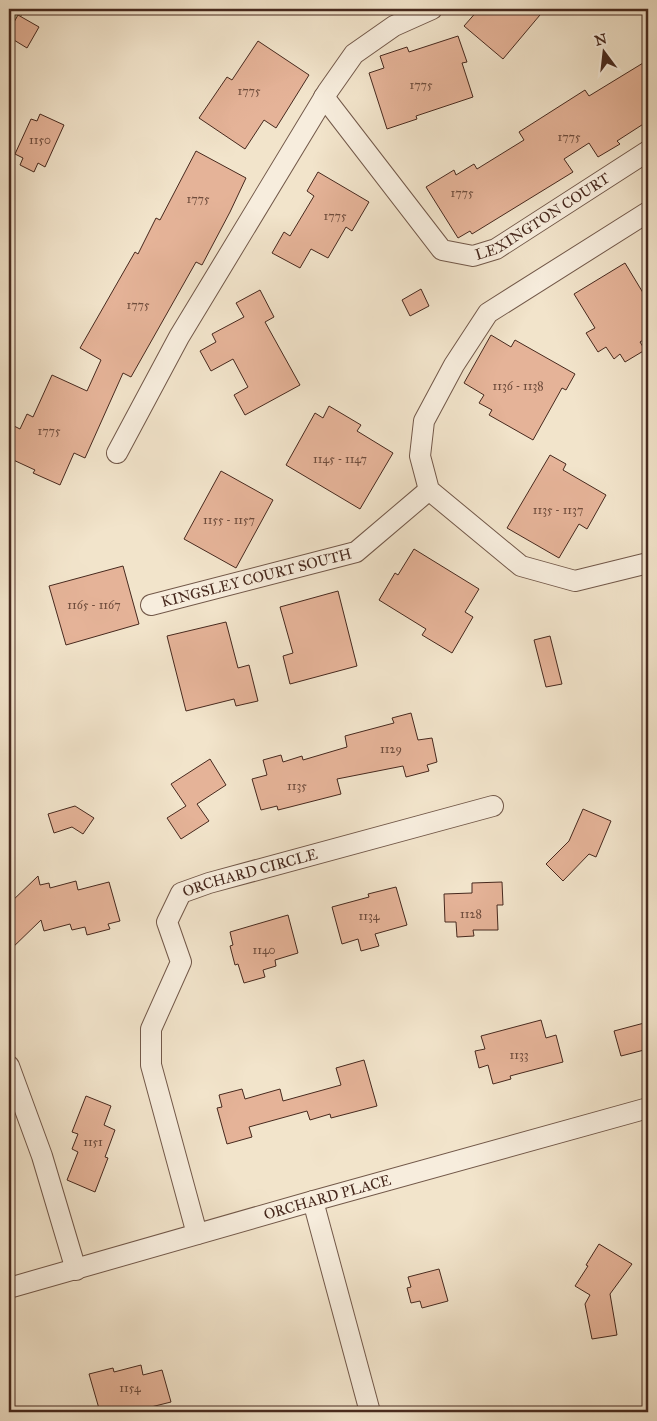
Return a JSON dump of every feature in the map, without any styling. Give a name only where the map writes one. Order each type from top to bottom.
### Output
[{"type":"street","points":[[117,453],[179,337],[324,97],[354,54],[394,26],[432,9]]},
{"type":"street","name":"LEXINGTON COURT","points":[[324,97],[442,250],[473,256],[496,248],[648,151]]},
{"type":"street","points":[[648,212],[488,313],[454,365],[424,421],[420,456],[429,490],[520,566],[575,581],[648,562]]},
{"type":"street","name":"KINGSLEY COURT SOUTH","points":[[151,605],[356,552],[429,490]]},
{"type":"street","name":"ORCHARD CIRCLE","points":[[197,1234],[151,1065],[151,1029],[181,962],[167,922],[180,893],[209,883],[493,806]]},
{"type":"street","points":[[9,1066],[42,1156],[76,1270]]},
{"type":"street","name":"ORCHARD PLACE","points":[[9,1288],[648,1108]]},
{"type":"street","points":[[313,1201],[370,1412]]},
{"type":"green space","points":[[9,9],[25,9],[9,37]]},
{"type":"building","points":[[479,9],[545,9],[503,59],[464,26]]},
{"type":"building","points":[[18,15],[39,27],[27,48],[9,37],[9,31]]},
{"type":"building","points":[[458,36],[467,62],[462,63],[473,97],[416,116],[417,119],[387,129],[369,73],[384,68],[380,56],[407,47],[409,52]]},
{"type":"building","points":[[258,41],[309,75],[276,128],[264,120],[245,149],[199,118],[227,77],[232,80]]},
{"type":"building","points":[[648,60],[648,121],[617,141],[620,144],[598,157],[589,143],[564,159],[573,172],[472,234],[470,231],[458,238],[426,187],[454,170],[456,175],[474,164],[477,169],[524,140],[519,132],[585,90],[589,96]]},
{"type":"building","points":[[40,114],[64,125],[45,167],[38,163],[34,172],[20,165],[23,158],[15,154],[31,119],[37,121]]},
{"type":"building","points":[[196,151],[246,178],[230,212],[202,265],[196,262],[131,377],[123,373],[85,458],[74,453],[60,485],[33,473],[35,470],[9,458],[9,437],[14,426],[20,429],[27,414],[33,417],[52,375],[87,391],[101,360],[80,348],[135,252],[138,254],[156,218],[160,220]]},
{"type":"building","points":[[318,172],[369,202],[352,231],[346,227],[328,258],[311,249],[300,268],[272,253],[284,232],[290,236],[314,196],[307,191]]},
{"type":"building","points":[[625,263],[648,301],[648,337],[640,342],[645,350],[625,362],[620,354],[614,359],[606,347],[598,352],[586,333],[595,328],[574,294]]},
{"type":"building","points":[[421,289],[429,306],[410,316],[402,300]]},
{"type":"building","points":[[260,290],[274,317],[265,322],[300,385],[245,415],[234,395],[248,387],[233,359],[211,371],[200,351],[216,342],[212,334],[244,317],[236,303]]},
{"type":"building","points":[[491,335],[511,347],[515,340],[575,374],[566,390],[562,388],[533,440],[489,415],[492,410],[479,403],[484,395],[464,383]]},
{"type":"building","points":[[329,406],[361,425],[357,431],[393,453],[360,509],[286,465],[315,413],[323,418]]},
{"type":"building","points":[[550,455],[566,464],[563,470],[606,495],[587,529],[579,524],[559,558],[507,528]]},
{"type":"building","points":[[221,471],[273,500],[236,568],[184,539]]},
{"type":"building","points":[[414,549],[479,589],[465,612],[473,617],[452,653],[422,635],[426,629],[379,600],[395,573],[398,575]]},
{"type":"building","points":[[123,566],[139,624],[66,645],[49,586]]},
{"type":"building","points":[[338,591],[357,666],[290,684],[283,656],[293,653],[280,607]]},
{"type":"building","points":[[226,622],[238,668],[249,665],[258,701],[236,706],[234,699],[186,711],[167,636]]},
{"type":"building","points":[[550,636],[562,684],[546,687],[534,640]]},
{"type":"building","points":[[411,713],[418,740],[432,738],[437,762],[427,765],[429,771],[406,777],[403,766],[337,779],[341,794],[278,810],[277,806],[261,810],[252,779],[267,775],[263,760],[281,755],[283,762],[302,756],[303,760],[347,747],[345,736],[394,723],[392,718]]},
{"type":"building","points":[[210,759],[226,785],[197,804],[209,821],[181,839],[167,818],[186,806],[171,784]]},
{"type":"building","points":[[75,806],[94,818],[83,834],[72,827],[54,833],[48,814]]},
{"type":"building","points":[[583,809],[611,821],[596,857],[589,854],[563,881],[546,864],[569,841]]},
{"type":"building","points":[[38,876],[40,885],[49,883],[50,888],[76,881],[78,890],[109,882],[120,921],[108,924],[110,929],[87,935],[85,927],[72,930],[70,924],[44,931],[41,920],[9,951],[9,904]]},
{"type":"building","points":[[502,882],[503,905],[497,905],[498,930],[473,930],[474,936],[457,937],[456,922],[445,922],[444,894],[472,893],[472,883]]},
{"type":"building","points":[[396,887],[407,925],[375,934],[379,946],[361,951],[358,939],[342,944],[332,907],[369,897],[368,894]]},
{"type":"building","points":[[288,915],[298,953],[275,960],[276,966],[263,970],[265,977],[244,983],[238,964],[235,965],[230,946],[233,945],[230,932]]},
{"type":"building","points":[[541,1020],[546,1038],[556,1035],[563,1062],[510,1076],[511,1079],[493,1084],[488,1065],[479,1068],[475,1051],[485,1049],[481,1036]]},
{"type":"building","points":[[648,1022],[648,1049],[621,1056],[614,1031]]},
{"type":"building","points":[[364,1060],[377,1106],[331,1118],[330,1114],[310,1120],[307,1111],[249,1127],[252,1137],[227,1144],[217,1108],[222,1107],[219,1095],[242,1089],[245,1099],[280,1089],[283,1101],[341,1085],[336,1068]]},
{"type":"building","points":[[86,1096],[111,1106],[104,1125],[115,1130],[105,1157],[108,1158],[95,1192],[67,1180],[78,1152],[72,1149],[78,1134],[72,1132]]},
{"type":"building","points":[[599,1244],[632,1264],[610,1294],[617,1335],[592,1339],[585,1304],[590,1295],[575,1286]]},
{"type":"building","points":[[439,1269],[448,1301],[422,1308],[420,1301],[411,1303],[407,1288],[411,1287],[408,1277]]},
{"type":"building","points":[[141,1365],[143,1375],[162,1370],[171,1402],[131,1412],[100,1412],[89,1374],[113,1368],[114,1372]]}]
